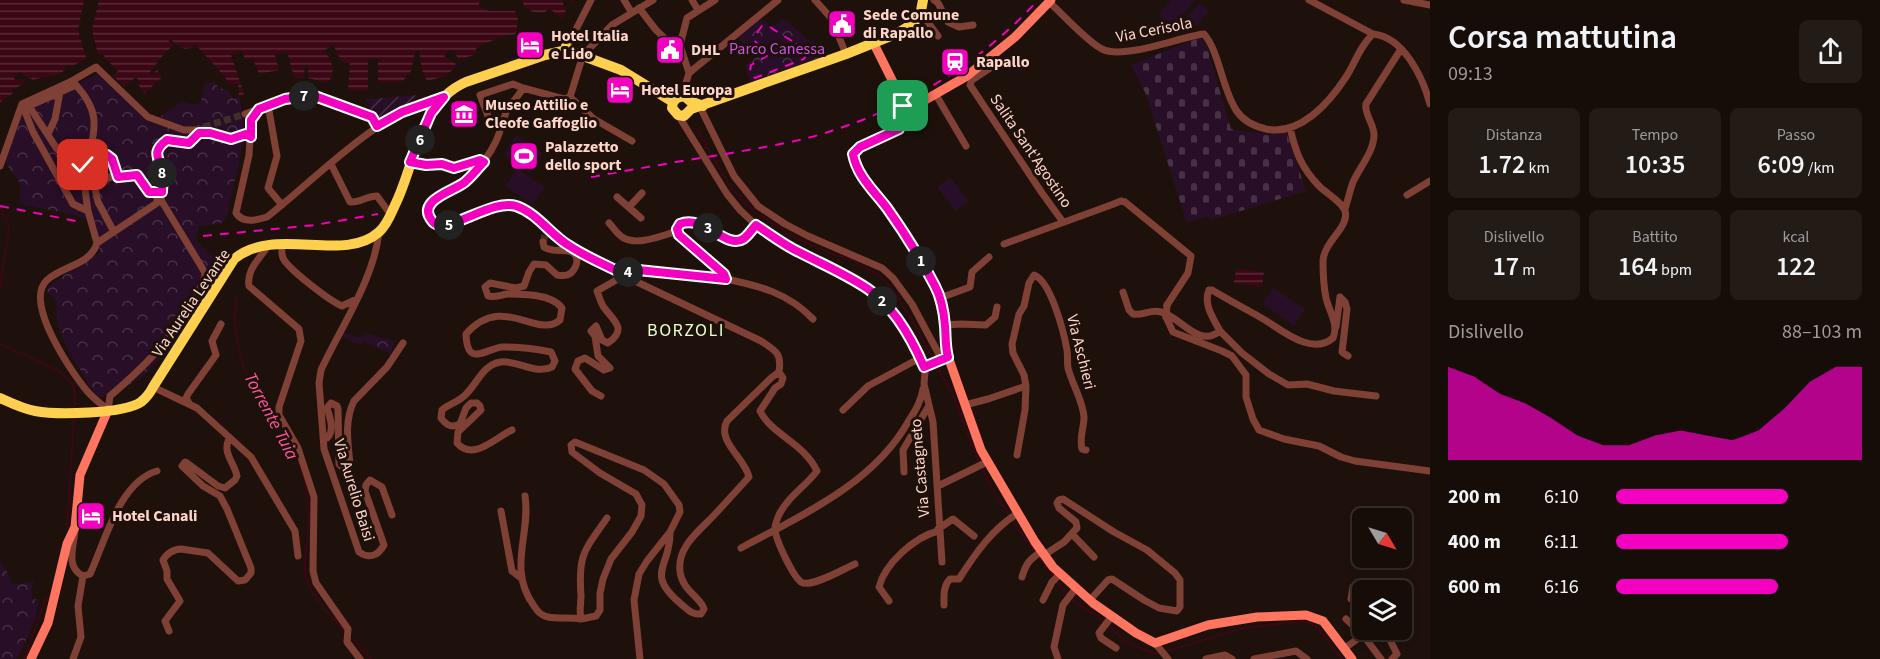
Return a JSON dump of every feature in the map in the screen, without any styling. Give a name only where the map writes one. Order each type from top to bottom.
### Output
[{"type":"main road","points":[[379,232],[391,215],[401,193],[410,162],[431,113],[456,87],[564,48],[587,51],[690,104],[874,44],[909,28],[923,11]]},
{"type":"main road","points":[[678,115],[684,116],[690,104]]},
{"type":"main road","name":"Via Aurelia Levante","points":[[0,398],[32,411],[50,414],[108,410],[140,402],[153,387],[234,259],[245,250],[269,244],[350,244],[379,232]]},
{"type":"street","points":[[564,48],[591,0]]},
{"type":"street","points":[[624,0],[632,13]]},
{"type":"street","points":[[570,97],[587,51],[612,25],[653,0]]},
{"type":"street","points":[[692,0],[698,10]]},
{"type":"street","points":[[715,0],[687,18],[680,45],[689,73],[690,104],[718,143],[738,184],[758,206],[785,224],[807,236],[882,268],[893,278],[945,358],[981,450],[1041,553],[1059,575],[1075,589],[1111,617],[1156,644],[1168,659]]},
{"type":"street","points":[[815,0],[831,18],[846,54]]},
{"type":"street","points":[[928,0],[923,11],[938,36]]},
{"type":"street","points":[[934,0],[948,22],[959,27],[973,25]]},
{"type":"street","points":[[1309,0],[1377,34],[1401,49],[1410,57],[1418,71],[1430,104]]},
{"type":"street","points":[[1404,0],[1430,5]]},
{"type":"street","points":[[689,73],[773,1]]},
{"type":"street","points":[[945,358],[945,325],[936,288],[904,233],[865,181],[854,161],[853,154],[860,147],[899,129],[905,109],[936,95],[964,78],[1015,37],[1050,1]]},
{"type":"street","name":"Via Cerisola","points":[[1050,1],[1100,48],[1109,52],[1140,49],[1203,34],[1210,41],[1235,109],[1244,120],[1269,129],[1290,128]]},
{"type":"street","points":[[639,8],[656,30],[684,56]]},
{"type":"street","points":[[1345,209],[1304,169],[1290,128],[1329,99],[1346,78],[1365,41],[1373,34]]},
{"type":"street","points":[[874,44],[896,88]]},
{"type":"street","points":[[1336,328],[1326,296],[1323,263],[1327,244],[1342,226],[1346,217],[1345,209],[1352,184],[1370,151],[1374,137],[1373,125],[1365,109],[1366,104],[1401,49]]},
{"type":"street","name":"Salita Sant'Agostino","points":[[994,54],[993,66],[970,82],[970,85],[1063,222],[1121,201],[1191,256],[1188,273],[1167,305],[1166,317],[1173,332],[1232,356],[1246,375],[1246,397],[1253,419],[1260,430],[1284,439],[1319,446],[1341,458],[1430,471]]},
{"type":"street","points":[[0,166],[22,104],[96,67],[148,117],[184,130],[194,130]]},
{"type":"street","points":[[488,116],[480,95],[513,84],[564,99],[570,97]]},
{"type":"street","points":[[80,172],[89,156],[96,128],[93,109],[76,85],[29,106],[57,149],[80,172],[83,175],[88,211],[97,243],[92,255],[48,279],[41,292],[42,308],[50,334],[88,392],[108,410]]},
{"type":"street","points":[[523,88],[510,105],[496,144],[484,162],[464,184],[434,200],[429,209],[433,221],[437,225],[446,225],[497,205],[505,204],[521,208],[566,244],[761,341],[778,353],[781,362],[779,372],[727,421],[723,428],[724,437],[747,469],[749,477],[694,534],[684,551],[680,571],[686,588],[704,605],[701,614],[694,614],[665,588],[661,577],[670,532]]},
{"type":"street","points":[[48,134],[55,119],[60,92]]},
{"type":"street","points":[[245,114],[285,99],[312,95],[372,117],[377,126]]},
{"type":"street","points":[[936,95],[966,146]]},
{"type":"street","points":[[259,109],[251,120],[251,137],[241,197],[236,213],[242,219],[259,220],[267,217],[377,126],[402,112],[444,97]]},
{"type":"street","points":[[570,97],[594,119],[633,141]]},
{"type":"street","points":[[22,104],[33,132],[73,204],[88,211]]},
{"type":"street","points":[[268,105],[277,156],[268,188],[282,205]]},
{"type":"street","points":[[678,115],[727,194],[756,225],[797,251],[869,290],[885,304],[925,366],[945,358]]},
{"type":"street","points":[[97,243],[157,203],[163,176],[157,158],[159,146],[167,140],[189,143],[199,133],[210,133],[231,139],[246,134],[251,137]]},
{"type":"street","points":[[496,144],[497,154]]},
{"type":"street","points":[[89,156],[107,155],[112,159],[116,174],[120,178],[132,174],[137,175],[149,192],[159,192]]},
{"type":"street","points":[[410,162],[426,165],[442,164],[454,168],[480,160],[484,162]]},
{"type":"street","points":[[331,164],[350,202],[357,203],[377,196],[391,215]]},
{"type":"street","points":[[86,188],[116,174]]},
{"type":"street","points":[[1407,195],[1430,181]]},
{"type":"street","points":[[94,184],[98,202],[114,232]]},
{"type":"street","points":[[157,471],[147,474],[133,486],[117,512],[90,574],[83,576],[76,572],[72,563],[78,483],[108,410],[110,396],[147,364],[169,339],[204,280],[201,266],[161,200],[159,192]]},
{"type":"street","points":[[629,207],[642,193]]},
{"type":"street","points":[[617,197],[641,219]]},
{"type":"street","points":[[726,279],[724,274],[683,239],[678,231],[680,224],[694,221],[731,240],[740,241],[756,225]]},
{"type":"street","points":[[1004,244],[1063,222]]},
{"type":"street","points":[[609,223],[623,238],[632,240],[651,239],[678,231]]},
{"type":"street","name":"Via Aurelio Baisi","points":[[379,232],[375,254],[357,299],[321,370],[319,383],[323,436],[328,463],[358,552],[371,556],[381,550],[384,545],[365,491],[370,480],[382,487],[393,514]]},
{"type":"street","points":[[512,430],[482,448],[466,449],[457,443],[458,432],[476,416],[481,410],[480,406],[477,403],[471,403],[466,408],[460,424],[455,426],[450,426],[441,418],[442,410],[463,397],[485,370],[495,363],[503,362],[539,370],[552,367],[555,361],[551,352],[502,347],[480,355],[472,353],[466,344],[466,334],[474,325],[495,316],[510,316],[548,326],[560,320],[562,308],[554,300],[511,294],[493,297],[488,296],[486,292],[489,283],[516,288],[524,286],[528,272],[534,264],[546,265],[557,275],[563,276],[573,271],[577,258],[573,253],[568,250],[556,252],[547,250],[543,242]]},
{"type":"street","points":[[269,244],[248,276],[249,286],[299,329],[301,335],[279,407],[279,415],[298,448],[314,497],[313,571],[316,583],[348,629],[347,642],[360,659]]},
{"type":"street","points":[[282,244],[281,252],[286,263],[316,288],[342,306],[357,299]]},
{"type":"street","points":[[940,298],[970,287],[972,272],[989,257]]},
{"type":"street","points":[[601,396],[592,391],[575,369],[578,361],[585,358],[604,370],[610,368],[598,356],[595,336],[591,331],[596,326],[602,340],[609,343],[615,338],[619,329],[616,320],[601,303],[597,291],[630,270],[726,279],[774,291],[803,309],[813,319]]},
{"type":"street","name":"Via Aschieri","points":[[1017,455],[1025,410],[1026,386],[1024,375],[1013,353],[1012,344],[1018,314],[1026,302],[1031,278],[1036,275],[1046,288],[1060,321],[1068,367],[1083,412],[1080,442],[1082,449],[1086,450]]},
{"type":"street","points":[[1348,356],[1342,352],[1347,309],[1340,297],[1333,338],[1329,341],[1314,343],[1287,336],[1266,321],[1212,290],[1209,290],[1207,294],[1208,306],[1220,331],[1269,374],[1288,386],[1307,384],[1334,391],[1376,396]]},
{"type":"street","points":[[1123,292],[1128,310],[1133,315],[1153,310],[1172,316],[1188,330],[1198,335],[1208,336],[1220,331]]},
{"type":"street","points":[[945,325],[986,325],[995,317],[997,307]]},
{"type":"street","points":[[189,404],[186,398],[188,394],[216,355],[212,341],[221,324]]},
{"type":"street","points":[[323,436],[327,438],[331,435],[328,406],[333,403],[338,409],[339,464],[343,468],[347,467],[350,464],[347,424],[351,407],[387,367],[403,343]]},
{"type":"street","points":[[843,410],[868,386],[920,358]]},
{"type":"street","name":"Via Castagneto","points":[[925,366],[924,384],[933,422],[938,486],[938,530],[942,562]]},
{"type":"street","points":[[779,372],[783,378],[781,384],[775,388],[760,411],[765,421],[801,449],[817,471],[786,503],[777,518],[775,530],[793,573],[798,580],[804,583],[814,583],[855,564]]},
{"type":"street","points":[[741,548],[851,484],[877,464],[900,436],[921,400],[924,384]]},
{"type":"street","points":[[965,405],[1026,386]]},
{"type":"street","points":[[153,387],[189,404],[251,457],[295,531],[298,556]]},
{"type":"street","points":[[904,472],[903,450],[928,407]]},
{"type":"street","points":[[169,631],[165,621],[180,601],[168,579],[163,560],[170,553],[181,549],[208,553],[238,581],[245,580],[250,573],[251,568],[220,496],[203,486],[182,466],[184,462],[187,463],[207,479],[225,488],[237,476],[227,452],[226,445],[230,438]]},
{"type":"street","points":[[501,511],[512,571],[520,578],[538,612],[547,617],[581,619],[596,616],[600,610],[603,579],[611,559],[632,532],[641,516],[642,505],[636,494],[600,473],[572,452],[570,445],[575,442],[632,464],[664,484],[679,505],[680,512],[670,532],[639,574],[634,600],[640,659]]},
{"type":"street","points":[[938,486],[987,462]]},
{"type":"street","points":[[520,578],[525,496]]},
{"type":"street","points":[[1022,577],[1029,559],[1072,534],[1077,528],[1076,522],[1059,508],[1057,503],[1063,499],[1147,550],[1175,573],[1180,580],[1180,607],[1177,611],[1159,608],[1112,579],[1108,580],[1090,600]]},
{"type":"street","points":[[944,605],[946,583],[950,579],[959,579],[1001,524],[1017,513]]},
{"type":"street","points":[[581,619],[579,569],[583,554],[607,518]]},
{"type":"street","points":[[889,601],[879,588],[881,582],[897,558],[926,534],[938,530],[953,519],[974,536]]},
{"type":"street","points":[[31,659],[48,623],[67,544],[75,526]]},
{"type":"street","points":[[1072,534],[1094,557]]},
{"type":"street","points":[[1043,600],[1052,582],[1059,575]]},
{"type":"street","points":[[73,659],[81,637],[78,606],[83,576]]},
{"type":"street","points":[[1058,659],[1054,647],[1058,622],[1065,602],[1075,589]]},
{"type":"street","points":[[1156,644],[1208,626],[1257,617],[1306,615],[1323,621],[1352,659]]},
{"type":"street","points":[[1111,617],[1100,633],[1101,638],[1116,648]]},
{"type":"street","points":[[1346,619],[1352,625]]},
{"type":"street","points":[[1345,648],[1356,640]]},
{"type":"street","points":[[1367,640],[1381,659]]},
{"type":"street","points":[[1390,640],[1397,654],[1392,659]]},
{"type":"street","points":[[1254,659],[1296,651],[1306,659]]},
{"type":"street","points":[[1206,659],[1225,655],[1232,659]]},
{"type":"green space","points":[[1171,0],[1195,0],[1173,27],[1158,15]]},
{"type":"green space","points":[[1199,3],[1209,11],[1196,27],[1185,19]]},
{"type":"green space","name":"Parco Canessa","points":[[783,18],[811,42],[814,40],[820,58],[750,82],[745,65],[755,59],[738,37],[760,19],[773,27]]},
{"type":"green space","points":[[1196,39],[1202,39],[1206,44],[1231,129],[1287,134],[1306,191],[1211,220],[1208,216],[1187,223],[1145,92],[1131,65]]},
{"type":"green space","points":[[98,74],[151,123],[181,102],[197,105],[201,101],[205,84],[214,82],[219,88],[229,91],[233,99],[239,96],[243,125],[243,140],[227,214],[223,223],[199,226],[196,241],[214,259],[218,267],[211,282],[184,328],[162,356],[138,379],[100,398],[89,386],[66,346],[56,312],[56,301],[47,291],[52,283],[99,253],[97,234],[89,222],[81,217],[20,203],[20,183],[5,162],[18,127],[20,111],[28,105]]},
{"type":"green space","points":[[420,95],[381,121],[373,115],[366,99]]},
{"type":"green space","name":"Palazzetto dello sport","points":[[516,135],[543,153],[530,174],[507,158],[505,151]]},
{"type":"green space","points":[[517,169],[545,187],[533,205],[505,186]]},
{"type":"green space","points":[[950,177],[969,202],[955,211],[937,187]]},
{"type":"green space","points":[[1273,288],[1305,309],[1294,326],[1262,304]]},
{"type":"green space","points":[[341,331],[359,338],[364,337],[365,333],[394,341],[391,354],[363,341],[361,345],[339,335]]},
{"type":"green space","points":[[0,562],[12,583],[35,581],[31,589],[32,599],[39,600],[35,620],[17,659],[0,659]]},
{"type":"shaded area","points":[[0,0],[84,0],[78,30],[86,58],[73,66],[67,65],[62,73],[33,80],[19,72],[14,78],[25,80],[24,84],[11,90],[12,94],[0,103]]},
{"type":"shaded area","points":[[99,0],[479,0],[479,6],[489,11],[515,11],[518,19],[516,34],[483,45],[476,49],[476,54],[459,60],[454,51],[449,50],[444,56],[456,64],[448,74],[436,79],[427,81],[422,70],[419,51],[415,52],[411,71],[402,82],[378,82],[378,59],[368,58],[368,91],[348,90],[350,63],[342,62],[333,45],[325,50],[333,71],[327,83],[308,78],[308,65],[305,65],[304,78],[294,77],[287,52],[275,55],[279,70],[259,74],[253,59],[245,59],[242,51],[231,55],[244,94],[239,96],[238,84],[230,85],[196,45],[185,49],[170,39],[168,41],[174,45],[150,72],[151,75],[157,70],[162,77],[144,94],[136,77],[124,86],[113,76],[118,71],[103,53],[98,54],[92,30]]},
{"type":"shaded area","points":[[522,0],[563,0],[566,7],[565,14],[561,18],[549,8],[544,13],[533,12],[524,6]]},
{"type":"shaded area","points":[[1236,269],[1264,272],[1262,287],[1234,283]]},
{"type":"waterway","points":[[571,0],[574,5]]},
{"type":"waterway","points":[[697,130],[731,188],[751,209],[792,236],[832,254],[851,259],[880,276],[888,284],[911,318],[955,399],[971,444],[992,489],[1009,515]]},
{"type":"waterway","points":[[0,207],[8,222],[9,230],[0,286]]},
{"type":"waterway","name":"Torrente Tuia","points":[[237,296],[235,318],[237,341],[247,374],[292,448],[304,478],[309,516],[305,562],[307,580],[318,601],[345,631]]},
{"type":"waterway","points":[[0,343],[65,376],[73,387],[74,408]]},
{"type":"waterway","points":[[70,481],[74,417]]},
{"type":"waterway","points":[[67,528],[70,484]]},
{"type":"waterway","points":[[1012,520],[1035,552]]},
{"type":"waterway","points":[[1039,557],[1059,585],[1075,602],[1104,621]]},
{"type":"waterway","points":[[24,659],[46,598],[49,596]]},
{"type":"waterway","points":[[1165,652],[1239,629],[1302,621],[1316,626],[1342,659]]},
{"type":"waterway","points":[[1109,625],[1125,642],[1156,654],[1159,653]]},
{"type":"waterway","name":"Torrente Tuia","points":[[353,639],[371,659]]},
{"type":"tunnel","points":[[896,88],[903,106]]},
{"type":"tunnel","points":[[194,130],[245,114]]},
{"type":"tunnel","points":[[543,242],[546,233]]},
{"type":"railway","points":[[591,177],[782,144],[823,134],[865,119],[920,93],[971,61],[1017,22],[1038,0]]},
{"type":"railway","points":[[792,41],[768,26],[762,26],[755,41],[767,56],[751,65],[750,72],[755,78],[804,59],[807,52],[796,44]]},
{"type":"railway","points":[[0,206],[81,222]]},
{"type":"railway","points":[[203,236],[315,225],[378,214]]},
{"type":"place","name":"Sede Comune di Rapallo","points":[[842,24]]},
{"type":"place","name":"Hotel Italia e Lido","points":[[530,45]]},
{"type":"place","name":"DHL","points":[[670,50]]},
{"type":"place","name":"Rapallo","points":[[955,62]]},
{"type":"place","name":"Hotel Europa","points":[[620,90]]},
{"type":"place","name":"Museo Attilio e Cleofe Gaffoglio","points":[[464,114]]},
{"type":"place","name":"Palazzetto dello sport","points":[[524,156]]},
{"type":"place","name":"Hotel Canali","points":[[91,516]]},
{"type":"district","name":"BORZOLI","points":[[686,330]]},
{"type":"route","points":[[83,165],[89,156],[107,155],[112,159],[118,177],[137,175],[149,192],[162,192],[163,176],[157,158],[159,146],[167,140],[189,143],[199,133],[210,133],[231,139],[246,134],[251,137],[251,120],[259,109],[285,99],[312,95],[372,117],[377,126],[402,112],[435,98],[444,97],[431,113],[410,162],[426,165],[442,164],[454,168],[480,160],[484,162],[464,184],[434,200],[430,206],[430,216],[437,225],[451,224],[497,205],[505,204],[521,208],[566,244],[625,275],[630,270],[638,270],[726,279],[724,274],[679,235],[677,229],[686,221],[694,221],[731,240],[740,241],[756,225],[797,251],[869,290],[885,304],[893,315],[924,367],[948,357],[940,298],[904,233],[857,168],[853,154],[860,147],[899,129],[903,124],[906,111],[903,106]]}]
